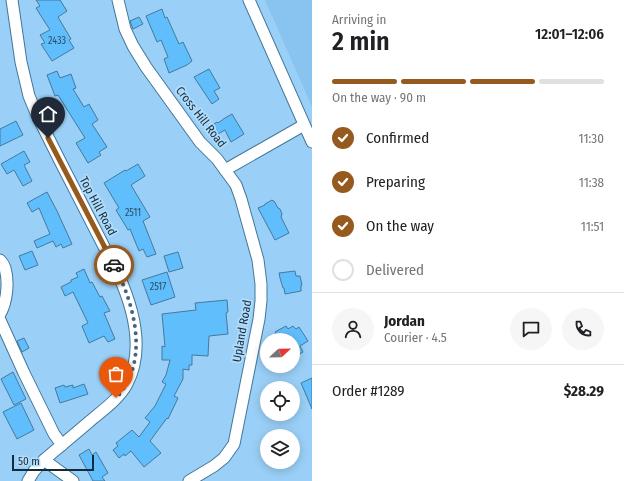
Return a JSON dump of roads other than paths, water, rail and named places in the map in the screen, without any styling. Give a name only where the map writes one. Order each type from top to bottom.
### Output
[{"type":"street","name":"Top Hill Road","points":[[12,0],[21,62],[29,96],[58,160],[126,290],[133,316],[136,336],[135,357],[131,376],[127,384],[110,404],[44,460],[34,471],[28,481]]},
{"type":"street","name":"Cross Hill Road","points":[[118,0],[125,29],[132,46],[146,68],[200,142],[217,159],[225,170]]},
{"type":"street","points":[[249,0],[312,142]]},
{"type":"street","points":[[225,170],[304,125]]},
{"type":"street","name":"Upland Road","points":[[189,481],[224,458],[234,444],[261,301],[261,284],[258,260],[254,245],[236,186],[225,170]]},
{"type":"street","points":[[0,260],[5,268],[8,285],[3,308],[0,314]]},
{"type":"street","points":[[0,320],[54,434],[62,445]]},
{"type":"street","points":[[44,460],[73,481]]}]
